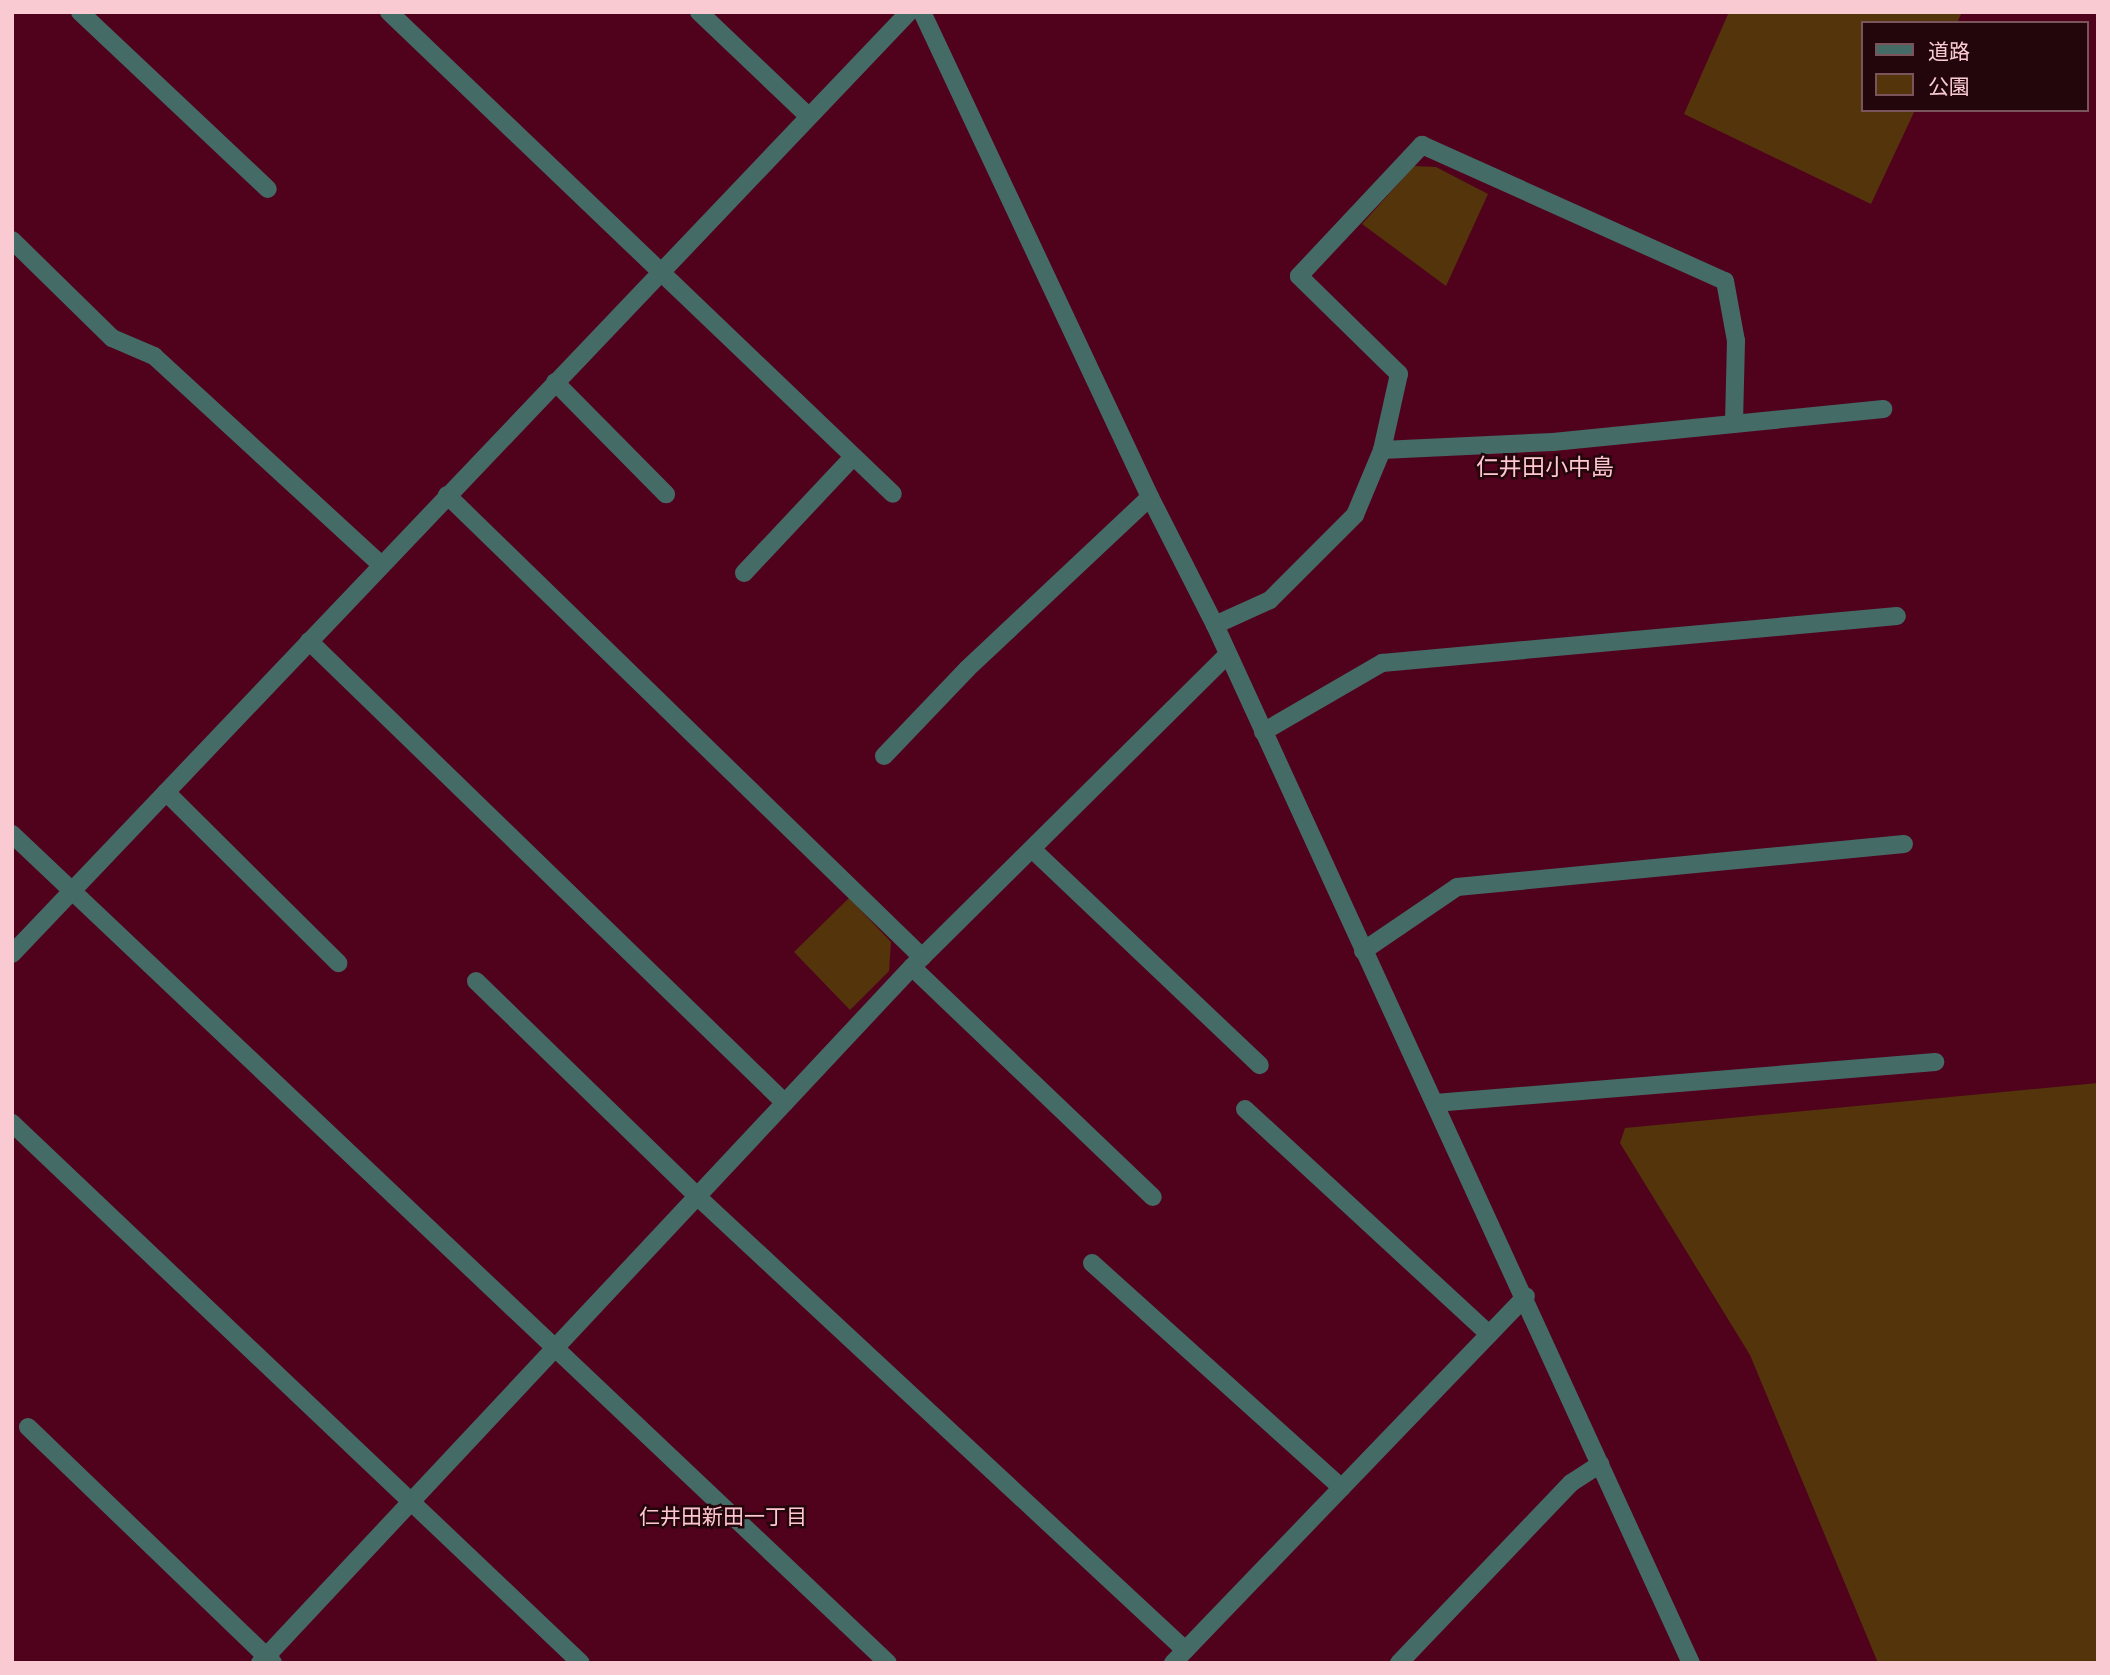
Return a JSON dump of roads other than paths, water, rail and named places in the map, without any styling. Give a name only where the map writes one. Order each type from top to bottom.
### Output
[{"type":"street","points":[[80,12],[268,189]]},
{"type":"street","points":[[389,12],[893,495]]},
{"type":"street","points":[[699,12],[807,115]]},
{"type":"street","points":[[12,954],[807,115],[909,12]]},
{"type":"street","points":[[922,12],[1150,497],[1215,625],[1363,951],[1526,1296],[1691,1663]]},
{"type":"street","points":[[1215,625],[1270,600],[1355,515],[1382,450],[1399,374],[1299,276],[1422,145],[1725,281],[1736,341],[1734,424]]},
{"type":"street","points":[[12,240],[112,338],[154,356],[381,565]]},
{"type":"street","points":[[555,382],[666,494]]},
{"type":"street","points":[[1382,450],[1553,442],[1883,409]]},
{"type":"street","points":[[744,573],[853,457]]},
{"type":"street","points":[[447,495],[1153,1197]]},
{"type":"street","points":[[884,755],[967,669],[1150,497]]},
{"type":"street","points":[[1263,732],[1382,663],[1897,615]]},
{"type":"street","points":[[309,641],[785,1103]]},
{"type":"street","points":[[28,1427],[267,1660],[554,1346],[699,1198],[917,962],[1227,655]]},
{"type":"street","points":[[166,792],[338,963]]},
{"type":"street","points":[[12,834],[888,1663]]},
{"type":"street","points":[[1363,951],[1457,887],[1904,844]]},
{"type":"street","points":[[1032,849],[1260,1065]]},
{"type":"street","points":[[475,981],[1179,1656],[1526,1296]]},
{"type":"street","points":[[1435,1104],[1935,1062]]},
{"type":"street","points":[[1245,1109],[1489,1334]]},
{"type":"street","points":[[12,1123],[581,1663]]},
{"type":"street","points":[[1091,1263],[1342,1488]]},
{"type":"street","points":[[1399,1663],[1571,1483],[1600,1464]]},
{"type":"district","name":"仁井田小中島","points":[[1545,468]]},
{"type":"district","name":"仁井田新田一丁目","points":[[723,1517]]}]
